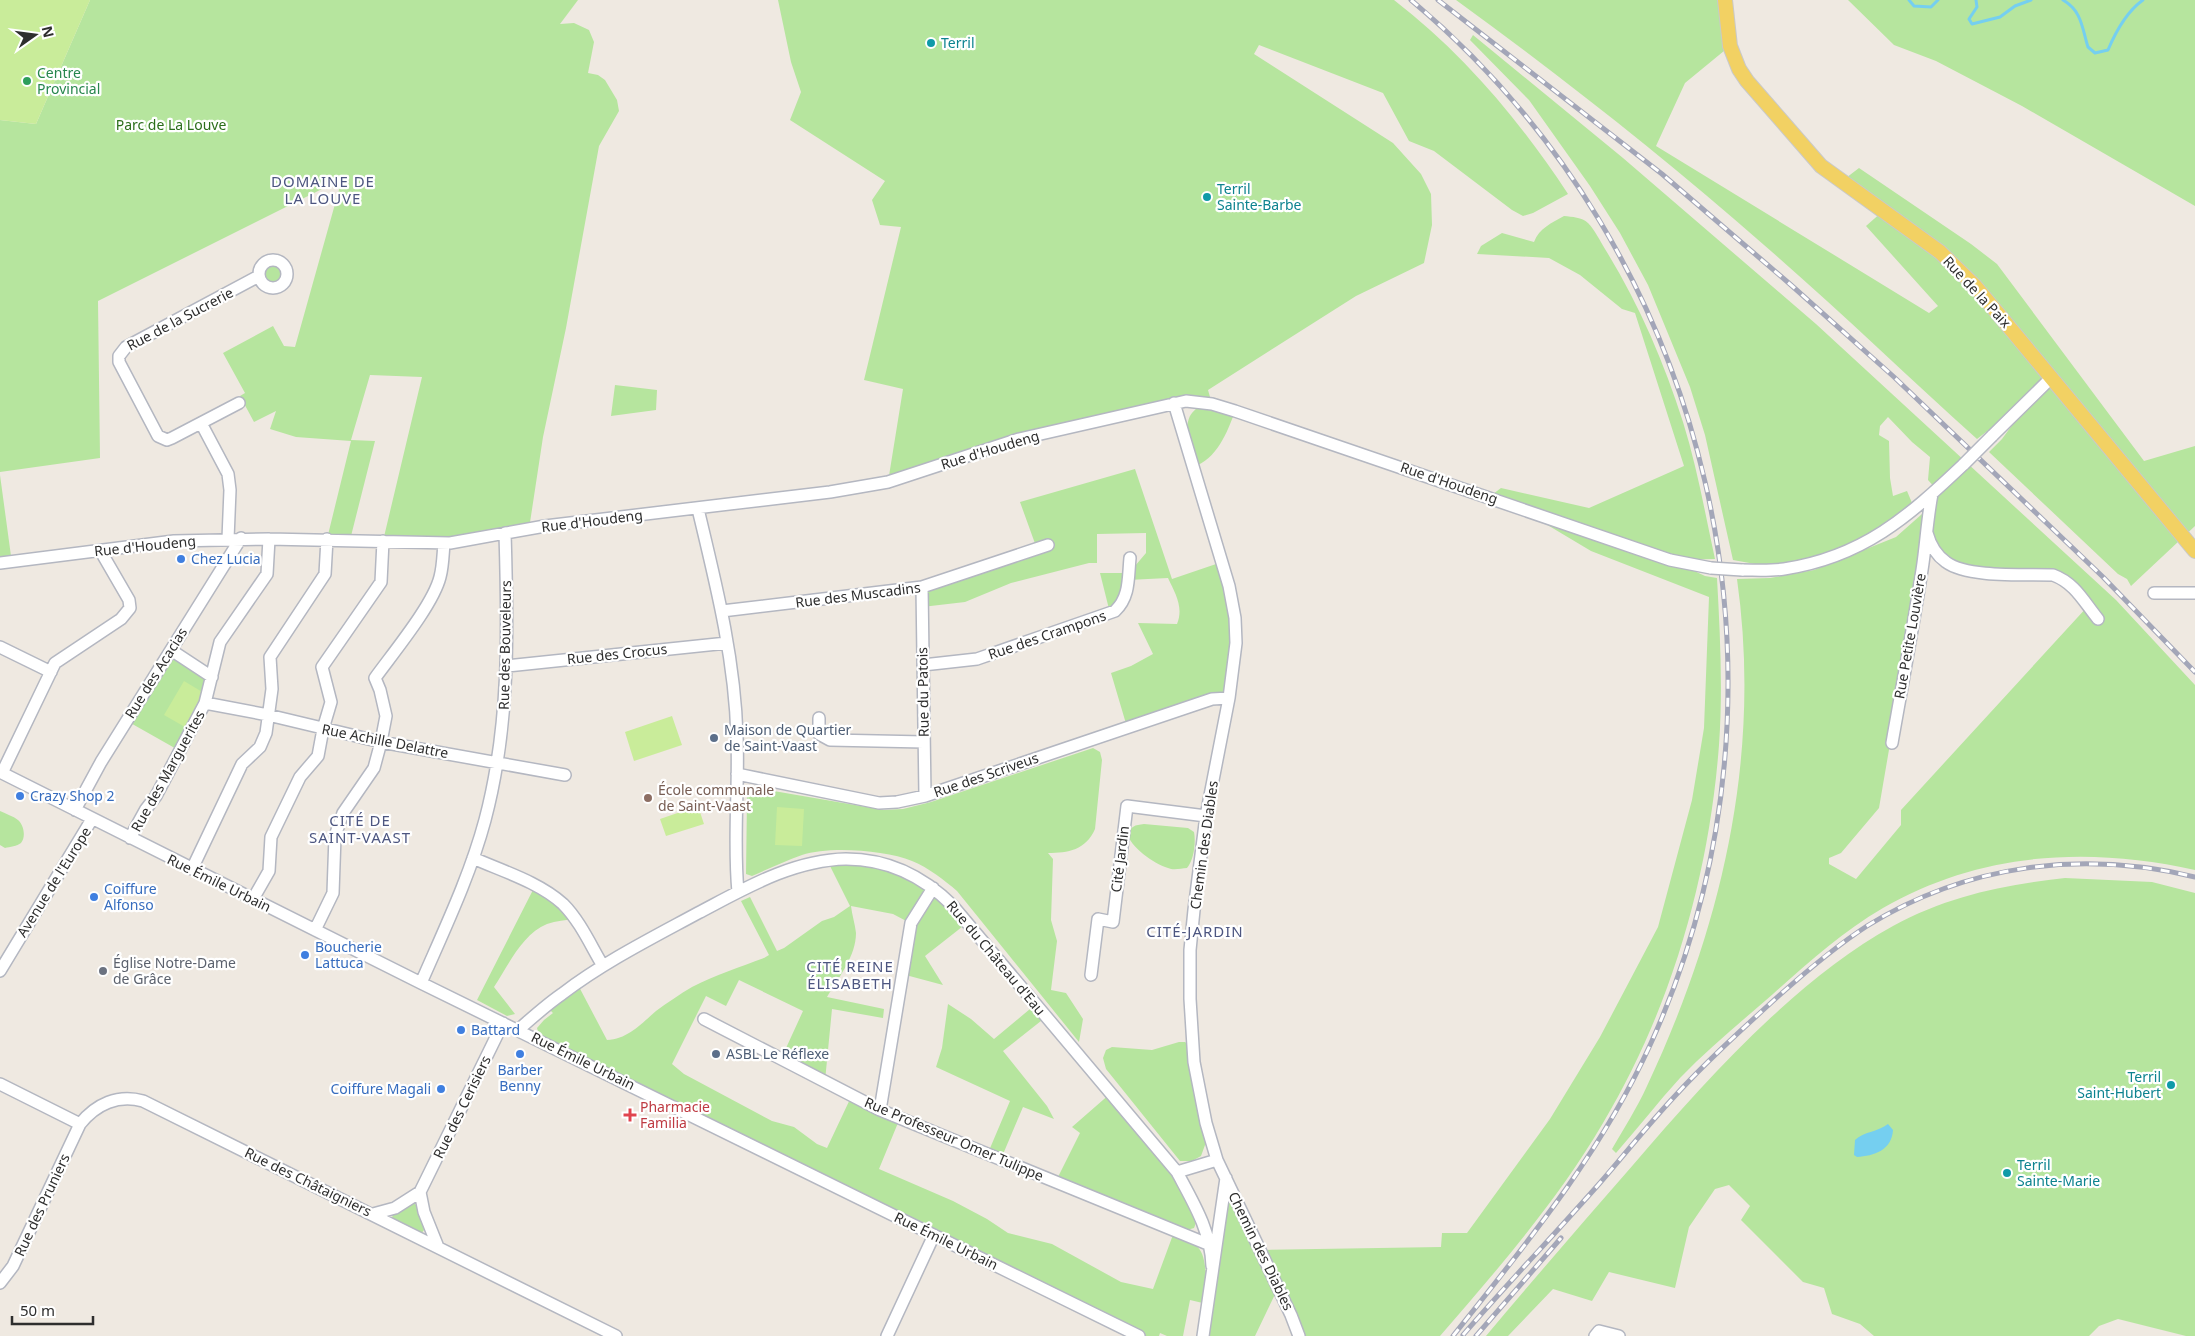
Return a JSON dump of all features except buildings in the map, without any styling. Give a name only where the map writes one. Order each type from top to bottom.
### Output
[{"type":"main road","name":"Rue de la Paix","points":[[1725,0],[1733,56],[1747,82],[1821,166],[1918,235],[1975,286],[2195,551]]},
{"type":"street","name":"Rue de la Sucrerie","points":[[238,403],[172,438],[167,440],[159,437],[119,362],[118,356],[126,347],[259,276]]},
{"type":"street","name":"Rue d'Houdeng","points":[[0,563],[174,541],[241,538],[444,543],[545,526],[830,492],[888,482],[1019,439],[1180,402],[1212,404],[1235,411],[1670,560],[1711,568],[1742,570],[1783,569],[1831,557],[1883,533],[1932,494],[2051,378]]},
{"type":"street","name":"Chemin des Diables","points":[[1180,402],[1229,586],[1235,618],[1236,643],[1229,698],[1206,816],[1191,940],[1190,999],[1194,1056],[1199,1092],[1217,1160],[1292,1315],[1299,1336]]},
{"type":"street","points":[[201,422],[228,474],[230,490],[228,539]]},
{"type":"street","name":"Rue Petite Louvière","points":[[1892,743],[1924,558],[1925,529],[1932,494]]},
{"type":"street","points":[[698,508],[722,611],[738,736],[735,832],[738,892]]},
{"type":"street","name":"Rue Petite Louvière","points":[[1925,529],[1938,556],[1946,563],[1959,569],[1974,572],[2053,575],[2076,588],[2098,619]]},
{"type":"street","name":"Rue des Bouveleurs","points":[[421,983],[472,858],[485,821],[498,762],[507,666],[505,534]]},
{"type":"street","name":"Rue des Acacias","points":[[75,810],[101,762],[241,538]]},
{"type":"street","name":"Rue des Marguerites","points":[[130,838],[146,809],[156,796],[205,703],[220,642],[262,584],[267,574],[269,539]]},
{"type":"street","points":[[192,869],[242,764],[260,747],[266,733],[272,689],[270,657],[325,574],[326,539]]},
{"type":"street","points":[[253,899],[269,871],[270,837],[300,777],[318,756],[331,702],[322,667],[381,582],[383,541]]},
{"type":"street","points":[[315,930],[333,893],[335,836],[343,813],[374,768],[381,742],[386,716],[375,678],[427,604],[438,584],[442,570],[444,543]]},
{"type":"street","name":"Rue des Muscadins","points":[[722,611],[922,588],[1048,545]]},
{"type":"street","points":[[1,772],[55,663],[121,619],[130,608],[129,600],[100,550]]},
{"type":"street","name":"Rue des Crampons","points":[[923,665],[976,659],[1110,613],[1123,603],[1127,594],[1130,558]]},
{"type":"street","name":"Rue du Patois","points":[[922,588],[924,796]]},
{"type":"street","points":[[2154,593],[2195,593]]},
{"type":"street","name":"Rue des Crocus","points":[[507,666],[727,643]]},
{"type":"street","points":[[0,647],[51,672]]},
{"type":"street","points":[[171,650],[212,676]]},
{"type":"street","name":"Rue des Scriveus","points":[[737,774],[878,803],[897,802],[924,796],[1196,704],[1212,699],[1229,698]]},
{"type":"street","name":"Rue Achille Delattre","points":[[205,703],[268,715],[381,742],[498,762],[565,776]]},
{"type":"street","points":[[819,718],[819,734],[830,740],[924,742]]},
{"type":"street","name":"Rue Émile Urbain","points":[[1,772],[421,983],[1140,1336]]},
{"type":"street","name":"Cité Jardin","points":[[1092,975],[1098,919],[1112,922],[1127,806],[1206,816]]},
{"type":"street","name":"Avenue de l'Europe","points":[[0,971],[92,819]]},
{"type":"street","points":[[472,858],[542,889],[563,904],[577,922],[603,966]]},
{"type":"street","name":"Rue du Château d'Eau","points":[[518,1030],[562,993],[636,946],[738,892],[792,868],[821,861],[846,859],[880,863],[893,867],[911,874],[933,888],[953,906],[1177,1172],[1196,1207],[1210,1245],[1212,1266]]},
{"type":"street","points":[[880,1110],[910,923],[933,888]]},
{"type":"street","name":"Rue Professeur Omer Tulippe","points":[[704,1019],[880,1110],[1210,1245]]},
{"type":"street","name":"Rue des Cerisiers","points":[[420,1192],[503,1023]]},
{"type":"street","points":[[0,1084],[80,1124]]},
{"type":"street","name":"Rue des Châtaigniers","points":[[80,1124],[88,1114],[107,1103],[131,1098],[143,1101],[616,1336]]},
{"type":"street","name":"Rue des Pruniers","points":[[0,1283],[13,1266],[80,1124]]},
{"type":"street","points":[[1177,1172],[1217,1160]]},
{"type":"street","points":[[1203,1336],[1226,1178]]},
{"type":"street","points":[[373,1214],[395,1208],[420,1192],[428,1225],[438,1247]]},
{"type":"street","points":[[888,1336],[934,1235]]},
{"type":"street","points":[[1595,1336],[1599,1331],[1619,1336]]},
{"type":"green space","name":"Centre Provincial","points":[[0,0],[90,0],[36,124],[0,120]]},
{"type":"green space","name":"Parc de La Louve","points":[[90,0],[578,0],[560,24],[574,23],[589,30],[594,42],[588,73],[598,75],[605,80],[617,100],[619,111],[599,146],[566,328],[543,437],[529,529],[456,542],[383,541],[422,377],[370,375],[351,440],[375,441],[350,540],[327,539],[351,441],[296,437],[270,429],[276,411],[254,422],[240,396],[245,393],[223,353],[273,326],[284,346],[295,347],[342,179],[98,301],[100,458],[0,472],[0,120],[36,124]]},
{"type":"green space","points":[[778,0],[1394,0],[1444,43],[1489,90],[1530,140],[1568,194],[1533,213],[1523,216],[1512,210],[1434,151],[1409,141],[1383,93],[1259,45],[1254,54],[1393,143],[1421,174],[1431,194],[1432,225],[1424,263],[1356,296],[1208,390],[1212,404],[1235,411],[1225,436],[1215,452],[1209,458],[1193,467],[1187,432],[1189,418],[1204,402],[1019,439],[888,482],[903,389],[864,380],[901,227],[880,225],[872,200],[885,181],[790,120],[801,92],[791,62]]},
{"type":"green space","points":[[1456,0],[1725,0],[1730,46],[1685,83],[1656,146],[1929,313],[1938,306],[1866,226],[1883,211],[1842,181],[1859,168],[1971,244],[1997,264],[2144,461],[2195,446],[2195,526],[2131,586],[2127,579],[2118,574],[1989,452],[2002,439],[2034,395],[1977,439],[1818,293],[1689,181],[1574,89]]},
{"type":"green space","points":[[1848,0],[2195,0],[2195,206],[2022,106],[1936,61],[1894,45]]},
{"type":"green space","points":[[1473,35],[1623,158],[1816,324],[2116,600],[2195,685],[2195,870],[2155,862],[2115,858],[2035,859],[1996,865],[1958,875],[1920,889],[1868,917],[1799,971],[1691,1067],[1616,1153],[1612,1149],[1647,1086],[1673,1026],[1696,964],[1715,902],[1730,839],[1739,775],[1744,710],[1743,645],[1737,579],[1770,578],[1814,570],[1896,537],[1922,514],[1922,557],[1879,808],[1841,853],[1829,858],[1829,864],[1856,879],[1901,825],[1901,810],[2088,606],[2068,582],[1959,569],[1929,541],[1937,490],[1928,480],[1930,457],[1912,442],[1888,417],[1880,426],[1879,435],[1889,441],[1890,478],[1893,496],[1907,491],[1915,510],[1883,533],[1783,569],[1733,560],[1705,435],[1690,387],[1648,285],[1620,233],[1590,186],[1529,100],[1470,40]]},
{"type":"green space","points":[[1564,216],[1580,218],[1591,226],[1617,269],[1639,311],[1667,377],[1683,422],[1692,456],[1715,559],[1671,560],[1705,576],[1717,578],[1721,703],[1714,794],[1696,893],[1683,941],[1667,988],[1627,1079],[1585,1152],[1547,1207],[1440,1336],[1299,1336],[1278,1288],[1255,1336],[1203,1336],[1207,1304],[1190,1300],[1183,1336],[1167,1336],[1160,1333],[1159,1336],[1139,1336],[539,1035],[537,1028],[553,1013],[546,1006],[577,983],[607,1040],[615,1039],[634,1030],[656,1011],[692,987],[769,955],[741,901],[750,897],[777,951],[784,948],[822,921],[834,917],[850,906],[827,860],[846,859],[911,874],[967,923],[925,956],[943,985],[902,974],[910,923],[893,914],[851,906],[856,933],[853,950],[846,966],[827,997],[884,1009],[883,1018],[832,1009],[825,1081],[781,1059],[803,1011],[739,980],[726,1006],[706,996],[672,1064],[684,1074],[772,1121],[794,1127],[817,1144],[827,1148],[852,1095],[900,1118],[879,1169],[953,1201],[987,1219],[1008,1233],[1052,1244],[1121,1282],[1153,1289],[1174,1232],[1200,1250],[1207,1281],[1226,1178],[1261,1250],[1441,1247],[1442,1233],[1467,1233],[1550,1119],[1600,1037],[1658,927],[1692,800],[1704,728],[1709,597],[1591,551],[1519,508],[1489,497],[1501,488],[1589,508],[1684,466],[1635,313],[1622,309],[1580,275],[1549,258],[1477,254],[1481,246],[1502,233],[1534,242],[1543,229]]},
{"type":"green space","points":[[273,264],[280,267],[283,274],[280,281],[273,284],[266,281],[263,274],[266,267]]},
{"type":"green space","points":[[615,385],[657,390],[656,410],[611,416]]},
{"type":"green space","points":[[1135,469],[1172,579],[1222,562],[1235,618],[1229,698],[1127,727],[1111,673],[1131,666],[1153,654],[1138,623],[1177,624],[1180,612],[1179,606],[1168,578],[1128,580],[1110,613],[1100,573],[1129,573],[1146,553],[1146,533],[1097,534],[1097,563],[1089,563],[1011,583],[965,602],[922,607],[922,587],[1037,549],[1020,502]]},
{"type":"green space","points":[[0,475],[11,556],[0,558]]},
{"type":"green space","points":[[171,650],[212,677],[180,751],[127,721]]},
{"type":"green space","points":[[184,681],[204,693],[185,727],[164,715]]},
{"type":"green space","points":[[672,716],[682,745],[634,761],[625,732]]},
{"type":"green space","points":[[1093,748],[1100,752],[1102,760],[1095,829],[1087,842],[1076,849],[1048,853],[1053,859],[1051,920],[1057,941],[1051,990],[1066,993],[1083,1019],[1079,1042],[957,891],[936,874],[918,864],[887,854],[842,850],[813,852],[783,862],[752,876],[746,874],[747,797],[749,790],[756,788],[884,810],[903,809],[931,802]]},
{"type":"green space","points":[[698,806],[704,824],[666,836],[660,819]]},
{"type":"green space","points":[[777,807],[804,809],[802,846],[775,845]]},
{"type":"green space","points":[[0,811],[16,819],[22,825],[24,831],[21,843],[5,848],[0,845]]},
{"type":"green space","points":[[1144,824],[1188,828],[1194,832],[1194,851],[1187,868],[1173,869],[1165,867],[1146,856],[1135,846],[1128,836],[1130,830],[1133,827]]},
{"type":"green space","name":"Terril Sainte-Marie","points":[[2065,878],[2152,882],[2195,893],[2195,1336],[2186,1336],[2118,1319],[2099,1326],[2089,1336],[1874,1336],[1860,1324],[1832,1314],[1824,1288],[1803,1282],[1741,1220],[1750,1206],[1729,1185],[1715,1189],[1689,1227],[1675,1288],[1609,1272],[1592,1301],[1553,1289],[1508,1336],[1486,1336],[1690,1100],[1753,1034],[1821,974],[1857,948],[1893,926],[1934,907],[1955,899],[1998,888]]},
{"type":"green space","points":[[535,886],[575,919],[547,924],[530,935],[516,951],[494,987],[515,1014],[507,1016],[477,1000]]},
{"type":"green space","points":[[948,1004],[971,1019],[994,1039],[1036,1004],[1046,1017],[1003,1051],[1047,1106],[1054,1119],[1023,1107],[1001,1159],[988,1153],[1010,1101],[936,1067],[942,1048]]},
{"type":"green space","points":[[1185,1042],[1193,1049],[1209,1134],[1201,1156],[1192,1161],[1180,1161],[1106,1069],[1103,1058],[1106,1050],[1112,1047],[1152,1050]]},
{"type":"green space","points":[[1111,1093],[1165,1158],[1179,1178],[1190,1198],[1195,1215],[1194,1228],[1187,1230],[1056,1181],[1080,1133],[1072,1127]]},
{"type":"green space","points":[[414,1203],[424,1230],[421,1234],[393,1219],[392,1215]]},
{"type":"water","points":[[1888,1124],[1893,1130],[1892,1137],[1886,1147],[1870,1155],[1857,1157],[1854,1155],[1855,1140]]},
{"type":"waterway","points":[[1909,0],[1914,6],[1931,7],[1938,0]]},
{"type":"waterway","points":[[1976,0],[1977,7],[1969,19],[1972,24],[2000,17],[2015,6],[2031,0]]},
{"type":"waterway","points":[[2063,0],[2078,15],[2088,47],[2095,53],[2108,50],[2122,22],[2131,10],[2143,0]]},
{"type":"railway","points":[[1411,0],[1515,103],[1599,219],[1662,347],[1705,482],[1726,622],[1724,764],[1700,905],[1651,1043],[1610,1122],[1561,1196],[1453,1336]]},
{"type":"railway","points":[[1438,0],[1662,174],[1791,285],[1894,377],[2103,577],[2195,672]]},
{"type":"railway","points":[[1463,1335],[1698,1072],[1796,981],[1854,934],[1905,905],[1945,888],[1985,876],[2026,868],[2068,864],[2110,865],[2153,869],[2195,877]]},
{"type":"railway","points":[[1476,1336],[1561,1238]]},
{"type":"place","name":"Terril","points":[[931,43]]},
{"type":"place","name":"Centre Provincial","points":[[27,81]]},
{"type":"place","name":"Terril Sainte-Barbe","points":[[1207,197]]},
{"type":"place","name":"Chez Lucia","points":[[181,559]]},
{"type":"place","name":"Maison de Quartier de Saint-Vaast","points":[[714,738]]},
{"type":"place","name":"Crazy Shop 2","points":[[20,796]]},
{"type":"place","name":"École communale de Saint-Vaast","points":[[648,798]]},
{"type":"place","name":"Coiffure Alfonso","points":[[94,897]]},
{"type":"place","name":"Boucherie Lattuca","points":[[305,955]]},
{"type":"place","name":"Église Notre-Dame de Grâce","points":[[103,971]]},
{"type":"place","name":"Battard","points":[[461,1030]]},
{"type":"place","name":"Barber Benny","points":[[520,1054]]},
{"type":"place","name":"ASBL Le Réflexe","points":[[716,1054]]},
{"type":"place","name":"Terril Saint-Hubert","points":[[2171,1085]]},
{"type":"place","name":"Coiffure Magali","points":[[441,1089]]},
{"type":"place","name":"Pharmacie Familia","points":[[630,1115]]},
{"type":"place","name":"Terril Sainte-Marie","points":[[2007,1173]]},
{"type":"district","name":"DOMAINE DE LA LOUVE","points":[[323,190]]},
{"type":"district","name":"CITÉ DE SAINT-VAAST","points":[[360,830]]},
{"type":"district","name":"CITÉ-JARDIN","points":[[1195,932]]},
{"type":"district","name":"CITÉ REINE ÉLISABETH","points":[[850,976]]}]
